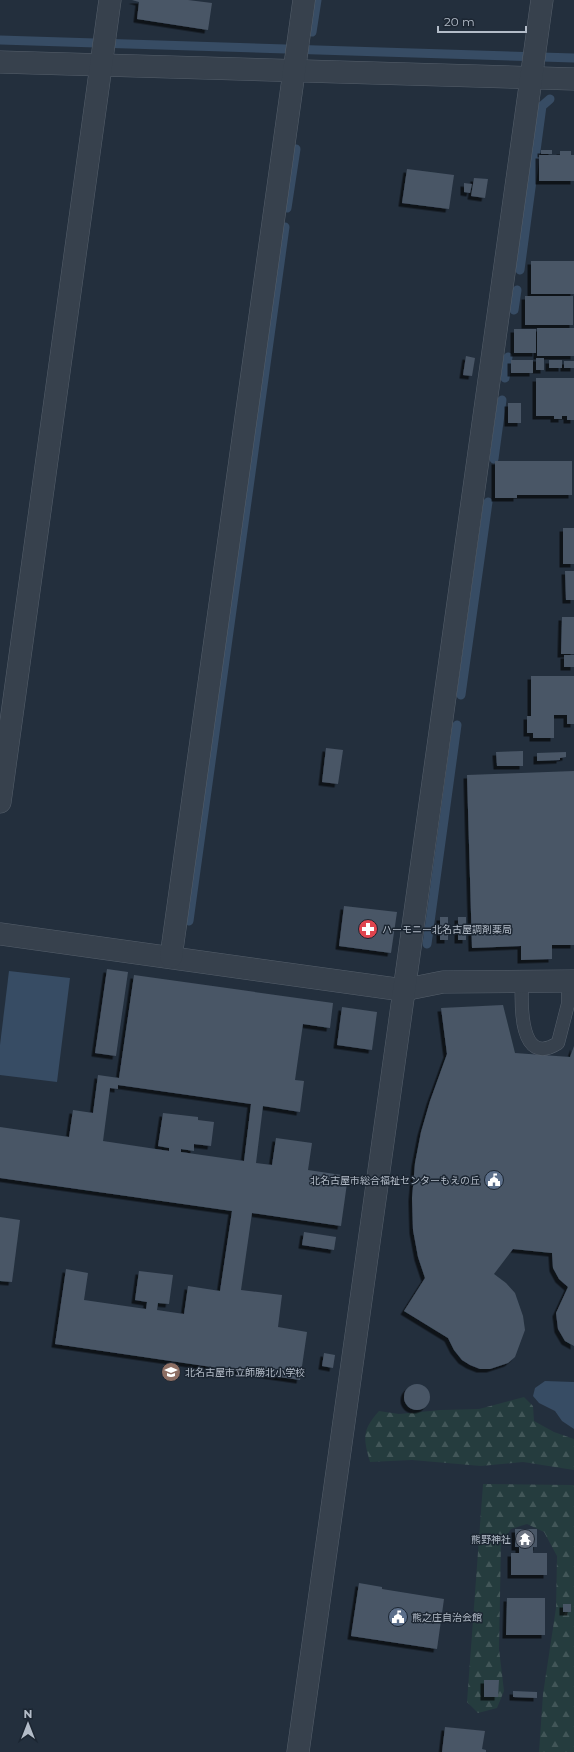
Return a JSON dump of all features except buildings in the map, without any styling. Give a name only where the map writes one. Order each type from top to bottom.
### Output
[{"type":"street","points":[[0,802],[110,0]]},
{"type":"street","points":[[171,957],[304,0]]},
{"type":"street","points":[[298,1752],[542,0]]},
{"type":"street","points":[[0,62],[103,50],[296,57],[532,74],[574,79]]},
{"type":"street","points":[[0,934],[403,990],[443,982],[571,981]]},
{"type":"lane","points":[[522,981],[521,1004],[528,1041],[535,1048],[548,1049],[558,1043],[568,1004],[571,981]]},
{"type":"green space","points":[[524,1397],[533,1406],[534,1421],[554,1432],[574,1439],[574,1470],[523,1462],[481,1466],[412,1460],[370,1462],[365,1440],[369,1424],[379,1411],[399,1414],[440,1410],[479,1409]]},
{"type":"green space","points":[[483,1484],[574,1485],[574,1752],[539,1752],[543,1694],[556,1608],[557,1556],[544,1532],[527,1524],[511,1529],[501,1544],[499,1649],[504,1691],[497,1708],[478,1713],[467,1702]]},
{"type":"water","points":[[9,971],[70,978],[57,1082],[0,1075],[0,1045]]},
{"type":"water","points":[[545,1381],[574,1382],[574,1429],[562,1421],[555,1411],[539,1403],[533,1396],[535,1388]]},
{"type":"waterway","points":[[312,32],[317,0]]},
{"type":"waterway","points":[[0,40],[574,58]]},
{"type":"waterway","points":[[520,270],[542,106],[550,99]]},
{"type":"waterway","points":[[287,208],[296,149]]},
{"type":"waterway","points":[[189,921],[285,227]]},
{"type":"waterway","points":[[514,310],[517,290]]},
{"type":"waterway","points":[[505,378],[508,357]]},
{"type":"waterway","points":[[494,459],[502,400]]},
{"type":"waterway","points":[[461,695],[488,502]]},
{"type":"waterway","points":[[427,944],[457,725]]},
{"type":"place","name":"ハーモニー北名古屋調剤薬局","points":[[368,929]]},
{"type":"place","name":"北名古屋市総合福祉センターもえの丘","points":[[494,1180]]},
{"type":"place","name":"北名古屋市立師勝北小学校","points":[[171,1372]]},
{"type":"place","name":"熊野神社","points":[[525,1539]]},
{"type":"place","name":"熊之庄自治会館","points":[[398,1617]]}]
